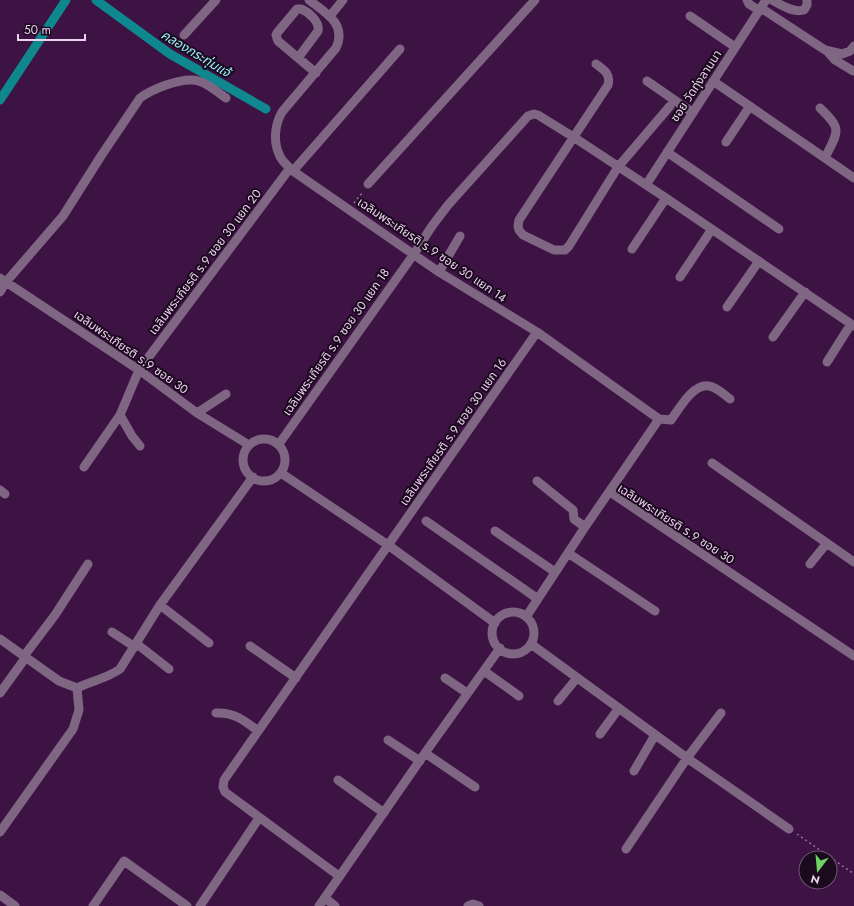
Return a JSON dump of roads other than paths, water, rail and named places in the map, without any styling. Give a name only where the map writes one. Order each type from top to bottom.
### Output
[{"type":"street","points":[[184,35],[216,0]]},
{"type":"street","name":"เฉลิมพระเกียรติ ร.9 ซอย 30 แยก 14","points":[[309,0],[330,16],[339,28],[340,41],[336,48],[282,112],[278,119],[276,143],[282,160],[292,169],[439,272],[537,332],[659,419]]},
{"type":"street","points":[[330,16],[343,0]]},
{"type":"street","points":[[368,184],[535,0]]},
{"type":"street","points":[[747,0],[749,4],[825,50],[835,60],[853,71]]},
{"type":"street","name":"ซอย วัดทุ่งลานนา","points":[[646,184],[766,0]]},
{"type":"street","points":[[772,0],[792,10],[799,11],[804,10],[807,5],[807,0]]},
{"type":"street","points":[[298,58],[318,31],[319,27],[318,23],[301,9],[297,9],[293,13],[276,35],[278,41],[298,58],[316,73]]},
{"type":"street","points":[[690,16],[735,47]]},
{"type":"street","points":[[825,50],[842,54],[850,51],[854,46]]},
{"type":"street","name":"เฉลิมพระเกียรติ ร.9 ซอย 30 แยก 20","points":[[84,467],[120,415],[139,370],[292,169],[400,49]]},
{"type":"street","points":[[596,64],[606,72],[609,77],[608,85],[575,138],[519,220],[519,230],[523,235],[554,250],[565,250],[569,246],[618,167],[670,106]]},
{"type":"street","points":[[0,292],[3,280],[63,216],[140,98],[146,93],[177,82],[194,80],[205,84],[226,98]]},
{"type":"street","points":[[647,81],[692,113]]},
{"type":"street","points":[[713,81],[854,178]]},
{"type":"street","points":[[726,142],[750,106]]},
{"type":"street","points":[[820,108],[832,121],[837,130],[836,136],[825,158]]},
{"type":"street","name":"เฉลิมพระเกียรติ ร.9 ซอย 30 แยก 18","points":[[279,444],[448,205],[528,116],[534,114],[575,138],[646,184],[852,325]]},
{"type":"street","points":[[667,152],[779,229]]},
{"type":"street","points":[[632,249],[666,198]]},
{"type":"street","points":[[680,277],[712,229]]},
{"type":"street","points":[[439,272],[460,236]]},
{"type":"street","points":[[727,306],[759,261]]},
{"type":"street","name":"เฉลิมพระเกียรติ ร.9 ซอย 30","points":[[3,280],[139,370],[196,413],[249,445]]},
{"type":"street","points":[[774,337],[805,292]]},
{"type":"street","points":[[827,362],[852,325]]},
{"type":"street","name":"เฉลิมพระเกียรติ ร.9 ซอย 30 แยก 16","points":[[259,818],[225,792],[223,786],[224,780],[537,332]]},
{"type":"street","points":[[610,492],[659,419],[671,420],[697,387],[702,385],[710,386],[730,400]]},
{"type":"street","points":[[196,413],[226,394]]},
{"type":"street","points":[[120,415],[132,436],[140,446]]},
{"type":"street","points":[[266,438],[279,444],[285,455],[284,467],[281,473],[276,477],[265,481],[253,477],[244,467],[243,460],[244,454],[249,445],[258,439],[266,438]]},
{"type":"street","points":[[712,463],[854,562]]},
{"type":"street","points":[[281,473],[388,545],[495,623]]},
{"type":"street","points":[[0,639],[59,681],[77,688],[114,674],[120,669],[136,646],[160,605],[253,477]]},
{"type":"street","points":[[537,481],[573,510],[574,520],[585,527]]},
{"type":"street","name":"เฉลิมพระเกียรติ ร.9 ซอย 30","points":[[526,617],[568,552],[610,492],[854,656]]},
{"type":"street","points":[[426,521],[538,599]]},
{"type":"street","points":[[495,531],[555,572]]},
{"type":"street","points":[[810,564],[827,543]]},
{"type":"street","points":[[568,552],[655,611]]},
{"type":"street","points":[[0,693],[55,615],[88,564]]},
{"type":"street","points":[[160,605],[209,643]]},
{"type":"street","points":[[509,612],[515,612],[526,617],[533,625],[534,630],[531,644],[520,652],[513,654],[506,652],[497,645],[493,636],[493,627],[495,623],[499,618],[509,612]]},
{"type":"street","points":[[112,632],[136,646],[169,669]]},
{"type":"street","points":[[531,644],[687,758],[790,828]]},
{"type":"street","points":[[250,646],[296,678]]},
{"type":"street","points":[[319,906],[422,757],[500,648]]},
{"type":"street","points":[[484,671],[519,696]]},
{"type":"street","points":[[445,678],[467,694]]},
{"type":"street","points":[[558,701],[577,678]]},
{"type":"street","points":[[0,832],[73,729],[79,710],[77,688]]},
{"type":"street","points":[[600,734],[618,708]]},
{"type":"street","points":[[216,713],[229,713],[236,716],[258,731]]},
{"type":"street","points":[[626,849],[687,758],[721,713]]},
{"type":"street","points":[[634,771],[655,735]]},
{"type":"street","points":[[388,740],[422,757],[475,787]]},
{"type":"street","points":[[338,780],[384,813]]},
{"type":"street","points":[[200,906],[259,818],[339,876]]},
{"type":"street","points":[[93,906],[124,861],[187,906]]},
{"type":"street","points":[[0,895],[14,906]]},
{"type":"street","points":[[325,898],[336,906]]},
{"type":"street","points":[[468,906],[473,904],[479,906]]},
{"type":"waterway","points":[[0,100],[66,0]]},
{"type":"waterway","name":"คลองกระทุ่มแจ้","points":[[96,0],[170,54],[266,109]]}]
